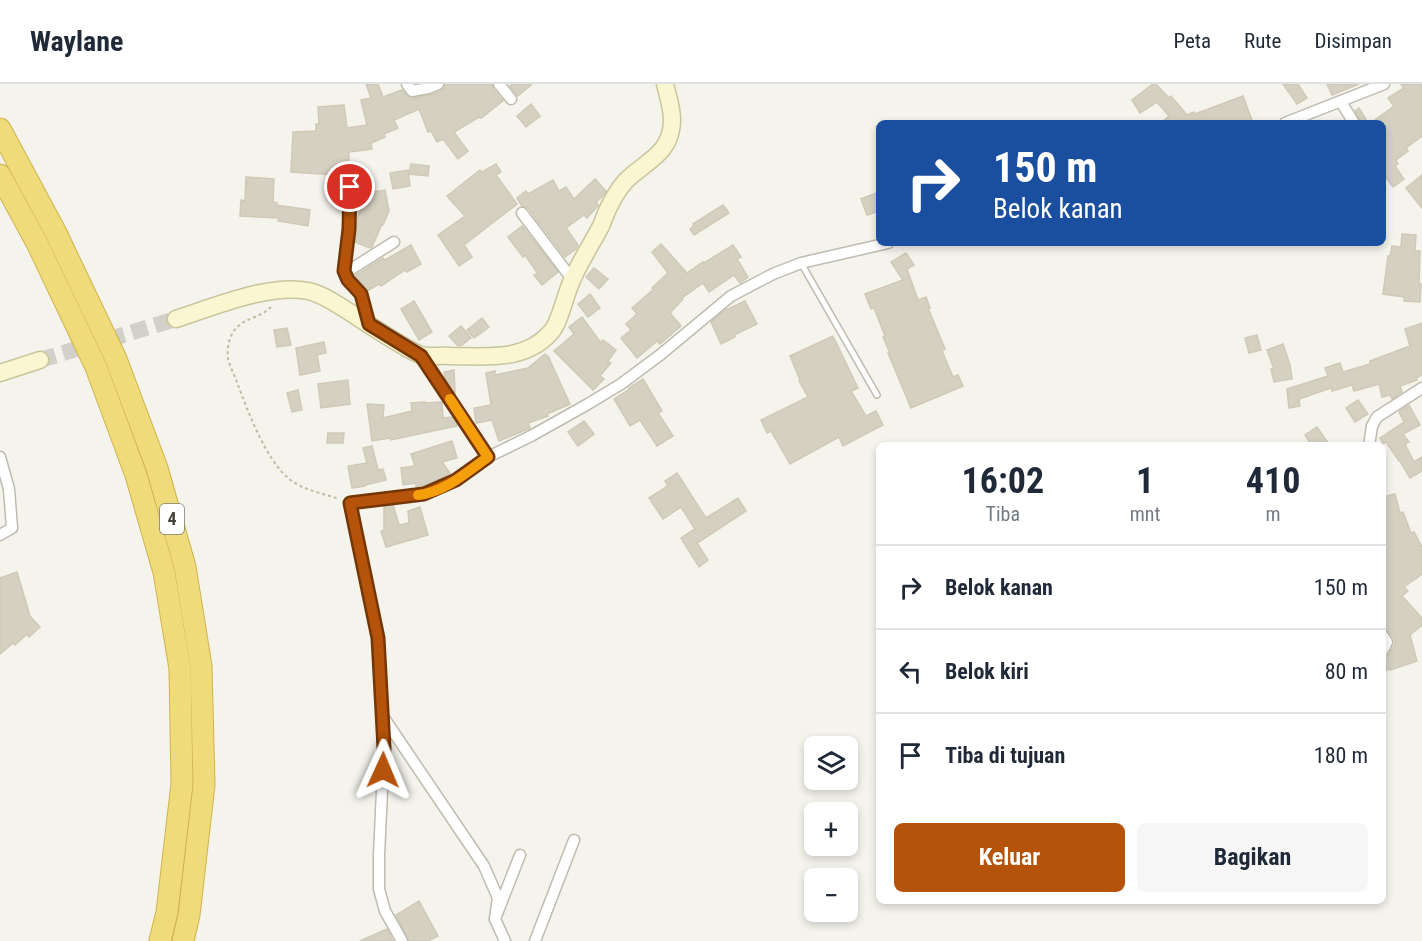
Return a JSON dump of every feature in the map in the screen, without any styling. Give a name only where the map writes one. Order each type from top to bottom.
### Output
[{"type":"highway","name":"4","points":[[0,129],[56,233],[116,359],[157,468],[185,567],[201,666],[204,785],[189,915],[183,941]]},
{"type":"highway","name":"4","points":[[0,175],[37,243],[96,368],[136,475],[164,572],[180,669],[182,784],[167,912],[160,941]]},
{"type":"main road","points":[[176,319],[275,290],[297,290],[321,295],[421,356],[499,357],[529,350],[554,330],[572,279],[610,203],[630,176],[644,167],[663,148],[668,138],[672,117],[665,84]]},
{"type":"main road","points":[[0,373],[40,360]]},
{"type":"street","points":[[407,84],[412,91],[438,84]]},
{"type":"street","points":[[499,84],[511,99]]},
{"type":"street","points":[[1293,120],[1384,84]]},
{"type":"street","points":[[1341,102],[1351,120]]},
{"type":"street","points":[[350,187],[345,273],[348,280],[361,294],[369,324]]},
{"type":"street","points":[[522,213],[572,279]]},
{"type":"street","points":[[345,273],[394,243]]},
{"type":"street","points":[[402,941],[385,911],[380,889],[379,855],[384,748],[378,638],[350,503],[424,494],[456,480],[488,457],[531,436],[621,384],[732,296],[772,274],[801,262],[876,246]]},
{"type":"street","points":[[421,356],[488,457]]},
{"type":"street","points":[[1370,442],[1372,426],[1377,417],[1422,388]]},
{"type":"street","points":[[0,458],[9,489],[12,528],[0,534]]},
{"type":"street","points":[[382,714],[484,866],[498,898],[495,919],[505,941]]},
{"type":"street","points":[[535,941],[574,840]]},
{"type":"street","points":[[495,919],[520,855]]},
{"type":"lane","points":[[801,262],[877,395]]},
{"type":"path","points":[[275,290],[271,306],[266,312],[245,320],[237,327],[228,345],[228,358],[251,419],[279,469],[299,486],[350,503]]},
{"type":"building","points":[[366,84],[378,84],[383,97],[402,90],[409,98],[413,98],[441,91],[445,84],[492,84],[493,89],[503,101],[481,118],[479,117],[454,132],[468,151],[458,159],[443,139],[437,142],[431,131],[428,132],[419,109],[394,120],[398,128],[371,143],[372,149],[349,152],[348,180],[336,180],[337,175],[291,172],[293,132],[316,131],[316,124],[319,124],[318,107],[344,105],[347,128],[367,125],[361,100],[371,98]]},
{"type":"building","points":[[512,84],[532,84],[518,96],[510,86]]},
{"type":"building","points":[[1156,84],[1169,98],[1171,96],[1187,115],[1243,96],[1252,120],[1164,120],[1169,116],[1157,102],[1140,113],[1132,100]]},
{"type":"building","points":[[1283,84],[1298,84],[1307,98],[1297,104]]},
{"type":"building","points":[[1327,84],[1359,84],[1332,95]]},
{"type":"building","points":[[1401,84],[1422,84],[1422,136],[1406,148],[1408,151],[1396,160],[1398,164],[1395,166],[1404,179],[1393,187],[1386,177],[1386,120],[1375,120],[1394,106],[1388,98],[1404,88]]},
{"type":"building","points":[[531,104],[540,116],[526,127],[517,116]]},
{"type":"building","points":[[1359,108],[1366,120],[1360,120],[1355,111]]},
{"type":"building","points":[[411,164],[429,166],[428,176],[409,174]]},
{"type":"building","points":[[496,164],[501,172],[496,175],[517,204],[464,245],[472,257],[459,266],[438,235],[465,216],[447,196],[480,170],[482,172]]},
{"type":"building","points":[[408,170],[410,186],[393,189],[390,173]]},
{"type":"building","points":[[1422,175],[1422,208],[1406,188]]},
{"type":"building","points":[[246,177],[274,179],[273,202],[277,203],[276,205],[310,210],[308,226],[278,221],[279,218],[240,216],[241,200],[245,201]]},
{"type":"building","points":[[595,179],[606,191],[596,202],[597,207],[587,218],[584,215],[566,228],[578,245],[565,257],[528,208],[522,206],[517,198],[526,191],[528,194],[553,180],[559,191],[566,187],[574,199]]},
{"type":"building","points":[[371,183],[373,192],[385,190],[389,211],[370,248],[355,242],[357,219],[362,206],[357,187]]},
{"type":"building","points":[[876,193],[876,212],[867,215],[861,199]]},
{"type":"building","points":[[723,205],[729,213],[694,235],[690,229],[693,224]]},
{"type":"building","points":[[522,226],[558,272],[542,285],[534,275],[538,274],[525,255],[523,257],[508,237]]},
{"type":"building","points":[[1402,234],[1416,235],[1415,251],[1420,251],[1420,302],[1404,301],[1404,297],[1383,294],[1388,256],[1390,256],[1392,246],[1401,247]]},
{"type":"building","points":[[661,244],[687,273],[733,245],[741,257],[737,259],[748,277],[740,283],[734,275],[709,292],[703,283],[682,298],[670,313],[681,326],[660,344],[657,341],[637,358],[621,338],[631,330],[626,324],[637,314],[632,308],[668,273],[652,252]]},
{"type":"building","points":[[411,245],[421,264],[407,272],[405,270],[381,286],[379,284],[367,291],[355,276],[383,258],[385,260]]},
{"type":"building","points":[[906,253],[914,265],[907,269],[918,300],[926,297],[930,308],[928,308],[945,349],[942,351],[953,377],[958,375],[963,386],[911,408],[888,353],[890,353],[883,337],[885,336],[874,308],[871,309],[865,294],[903,280],[891,262]]},
{"type":"building","points":[[594,268],[608,279],[599,289],[586,277]]},
{"type":"building","points":[[590,294],[600,308],[588,317],[578,304]]},
{"type":"building","points":[[414,301],[432,332],[419,340],[401,309]]},
{"type":"building","points":[[745,301],[757,324],[721,344],[711,322],[724,311]]},
{"type":"building","points":[[582,317],[601,343],[603,340],[616,350],[608,361],[611,363],[600,376],[604,379],[593,390],[554,351],[574,334],[569,327]]},
{"type":"building","points":[[482,318],[489,327],[474,338],[467,330]]},
{"type":"building","points":[[1422,323],[1422,375],[1416,378],[1417,380],[1400,386],[1402,392],[1392,399],[1390,395],[1382,397],[1379,384],[1354,391],[1352,385],[1332,391],[1331,388],[1299,399],[1300,406],[1289,408],[1287,389],[1328,376],[1325,368],[1340,363],[1343,372],[1370,364],[1370,361],[1410,346],[1405,329]]},
{"type":"building","points":[[461,326],[471,338],[458,346],[449,336]]},
{"type":"building","points":[[287,328],[291,345],[277,347],[274,330]]},
{"type":"building","points":[[1257,335],[1261,350],[1249,353],[1245,338]]},
{"type":"building","points":[[833,336],[858,388],[851,391],[866,416],[876,411],[883,425],[843,446],[839,437],[790,464],[771,431],[767,433],[761,420],[808,397],[799,381],[790,356]]},
{"type":"building","points":[[324,342],[326,353],[317,355],[320,371],[300,375],[296,348]]},
{"type":"building","points":[[1283,344],[1292,379],[1274,382],[1271,369],[1274,369],[1267,350]]},
{"type":"building","points":[[545,354],[570,404],[547,414],[548,416],[528,423],[530,428],[499,441],[492,420],[476,423],[474,408],[491,405],[486,373],[495,371],[495,375],[528,368]]},
{"type":"building","points":[[454,370],[455,393],[445,379],[444,372]]},
{"type":"building","points":[[643,379],[662,411],[658,413],[673,436],[657,446],[640,420],[630,426],[614,399]]},
{"type":"building","points":[[348,380],[350,404],[321,408],[318,384]]},
{"type":"building","points":[[298,390],[302,410],[292,412],[287,393]]},
{"type":"building","points":[[1358,400],[1368,414],[1355,422],[1346,408]]},
{"type":"building","points":[[442,402],[443,418],[453,417],[457,426],[391,440],[390,438],[372,441],[367,404],[384,405],[383,418],[412,411],[411,403]]},
{"type":"building","points":[[1409,405],[1420,425],[1403,434],[1409,442],[1405,444],[1414,462],[1422,457],[1422,471],[1410,478],[1386,442],[1382,442],[1380,438],[1404,422],[1399,412]]},
{"type":"building","points":[[584,421],[594,434],[578,446],[568,432]]},
{"type":"building","points":[[1317,427],[1327,442],[1309,442],[1305,435]]},
{"type":"building","points":[[328,433],[344,433],[343,443],[327,443]]},
{"type":"building","points":[[452,441],[457,458],[442,462],[450,473],[422,487],[416,487],[416,483],[403,485],[401,468],[415,466],[411,454]]},
{"type":"building","points":[[372,446],[378,470],[383,469],[386,480],[352,488],[348,466],[367,463],[363,448]]},
{"type":"building","points":[[677,473],[706,518],[738,498],[746,511],[697,543],[708,560],[699,567],[681,538],[695,529],[681,507],[663,519],[649,498],[668,486],[665,481]]},
{"type":"building","points":[[1395,494],[1400,513],[1403,512],[1411,533],[1414,532],[1422,547],[1422,574],[1404,587],[1408,591],[1402,596],[1422,618],[1422,625],[1410,635],[1417,661],[1386,671],[1386,656],[1395,644],[1394,638],[1386,630],[1386,496]]},
{"type":"building","points":[[393,505],[399,525],[409,523],[408,511],[420,507],[428,535],[386,547],[381,531],[384,530],[384,506]]},
{"type":"building","points":[[17,572],[30,616],[40,627],[29,637],[27,634],[0,654],[0,578]]},
{"type":"building","points":[[419,901],[438,936],[428,941],[409,941],[396,915]]},
{"type":"building","points":[[387,929],[393,941],[360,941]]},
{"type":"tunnel","points":[[40,360],[176,319]]},
{"type":"slow traffic","points":[[418,495],[456,480],[488,457],[450,399]]},
{"type":"route","points":[[350,187],[349,229],[344,271],[346,278],[361,294],[369,324],[421,356],[488,457],[456,480],[424,494],[350,503],[378,638],[384,748],[383,770]]}]
